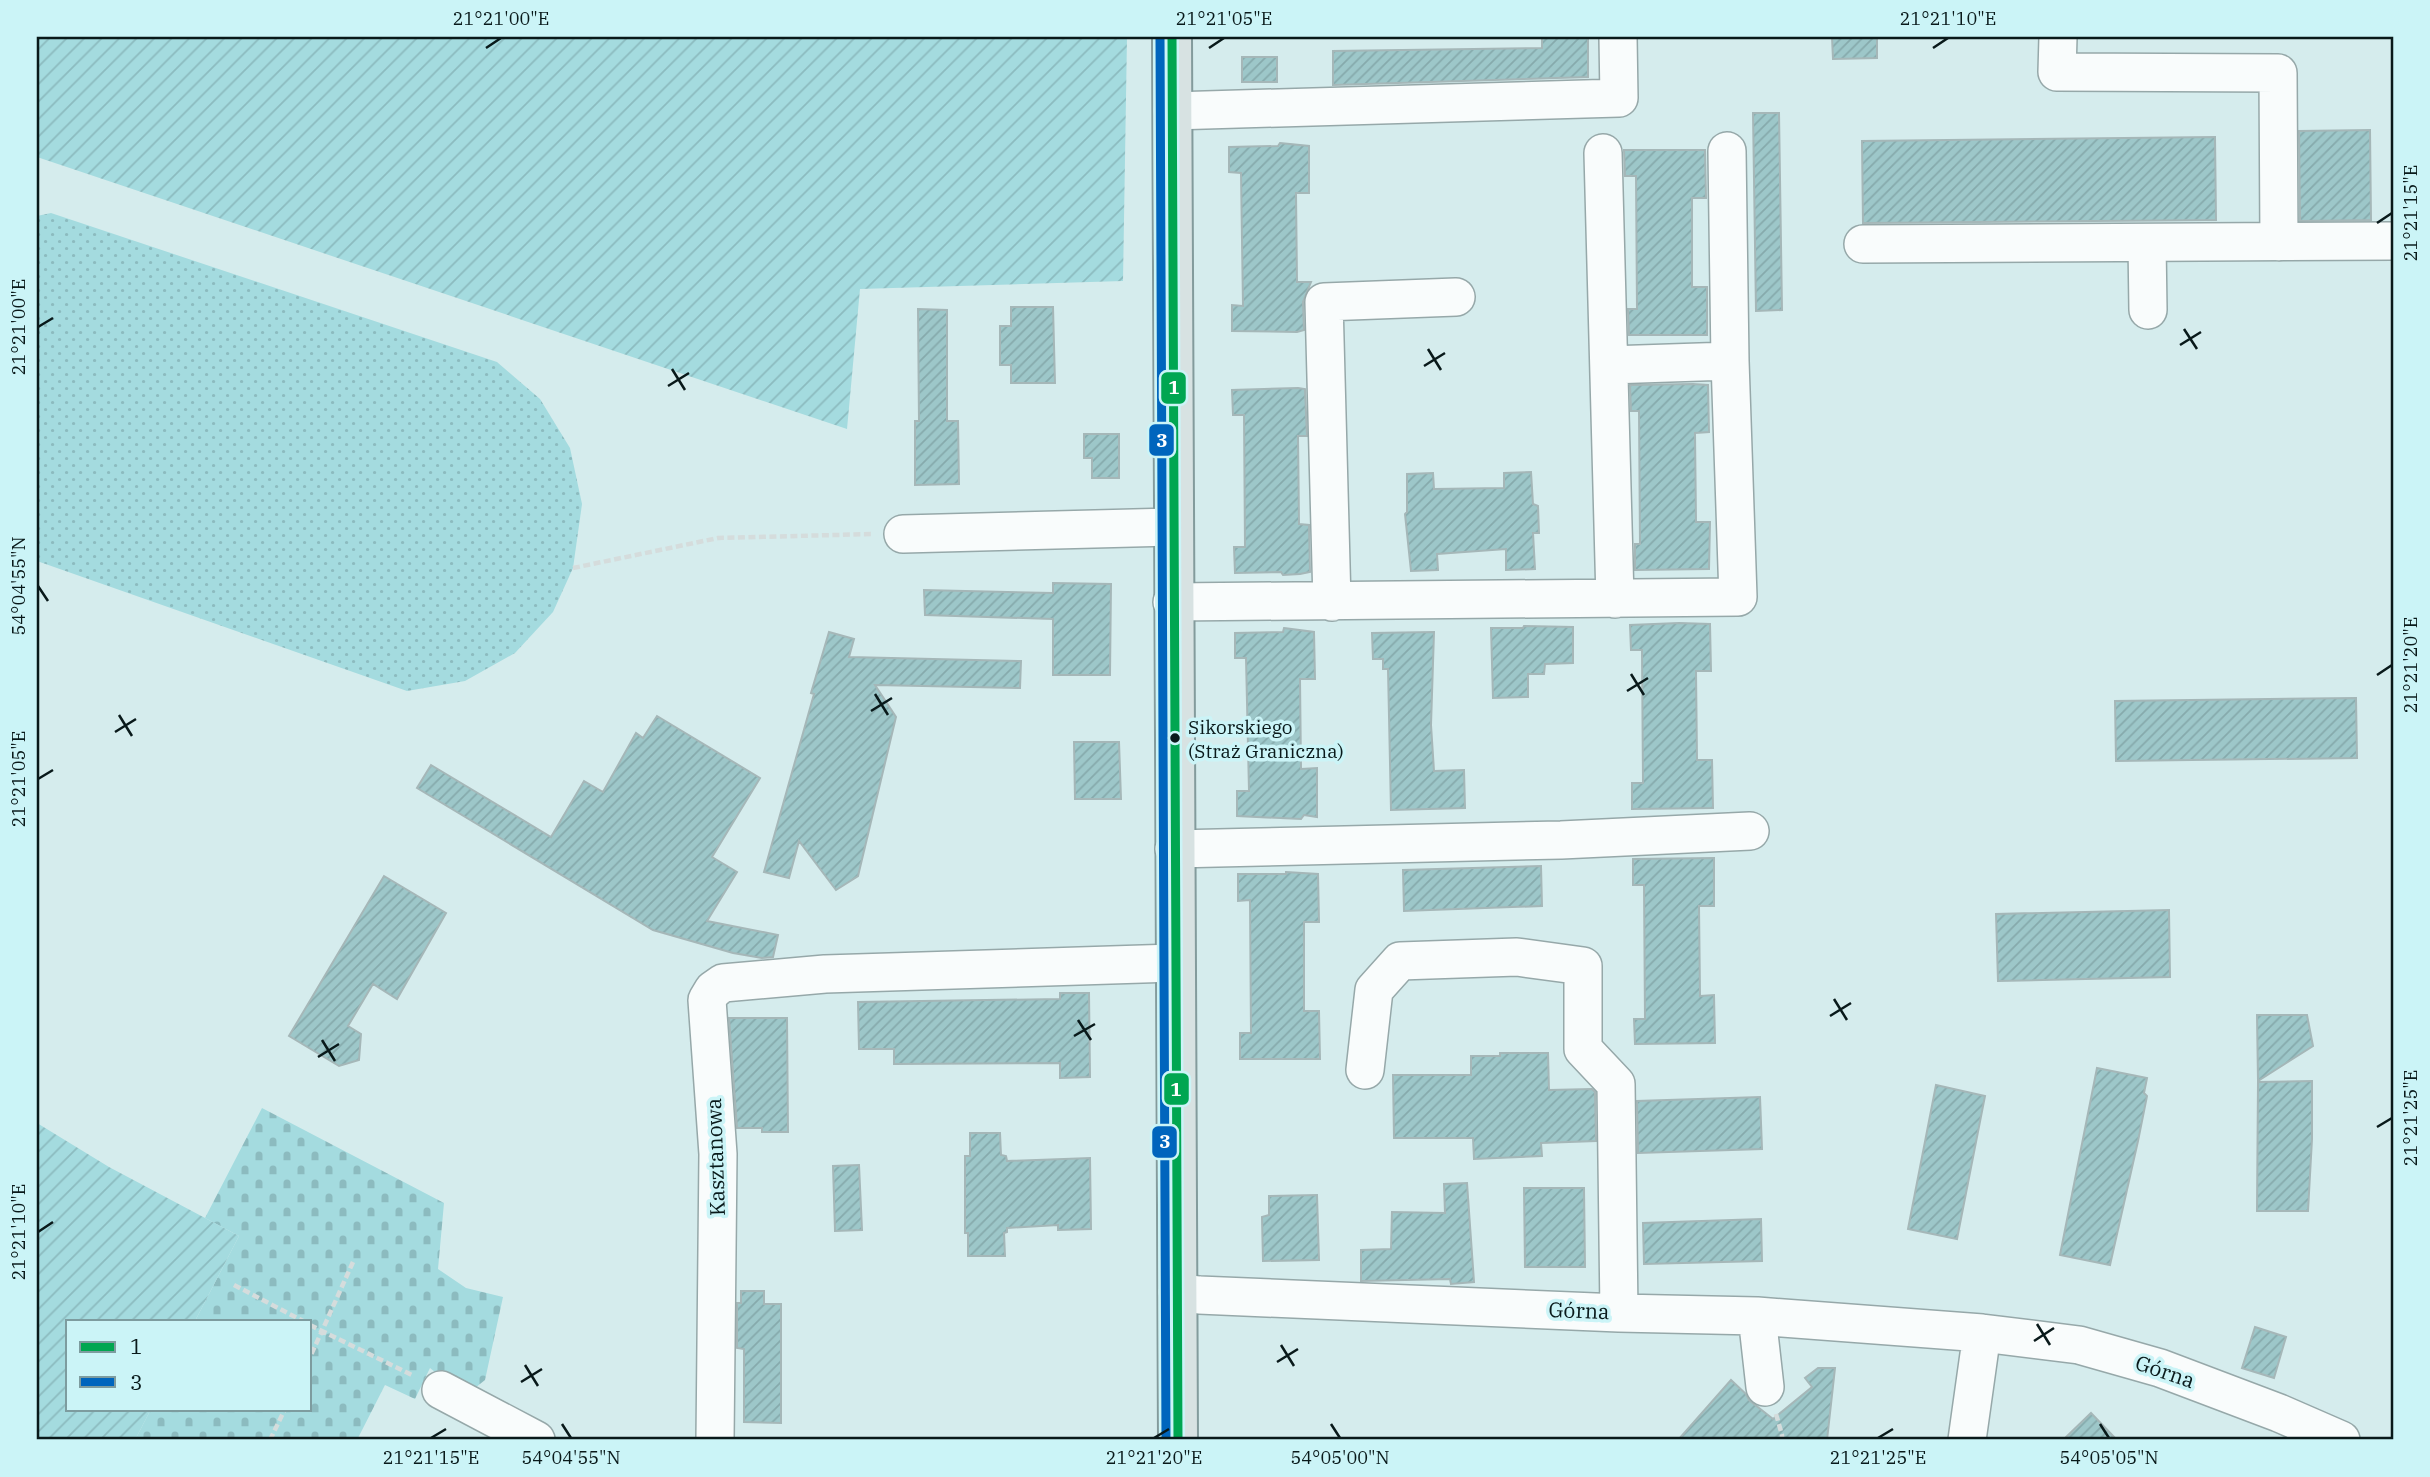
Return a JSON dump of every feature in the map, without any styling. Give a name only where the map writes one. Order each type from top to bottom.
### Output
[{"type":"main road","points":[[1172,37],[1172,602],[1178,1440]]},
{"type":"street","points":[[1172,111],[1619,98],[1618,37]]},
{"type":"street","points":[[2058,37],[2057,72],[2278,73],[2279,242]]},
{"type":"street","points":[[1172,602],[1738,597],[1730,361],[1727,151]]},
{"type":"street","points":[[1603,153],[1615,600]]},
{"type":"street","points":[[1863,244],[2393,241]]},
{"type":"street","points":[[2147,243],[2148,310]]},
{"type":"street","points":[[1332,602],[1324,302],[1456,297]]},
{"type":"street","points":[[1609,365],[1730,361]]},
{"type":"street","points":[[903,534],[1172,527]]},
{"type":"street","points":[[1174,849],[1561,840],[1750,831]]},
{"type":"street","points":[[1365,1070],[1374,990],[1400,961],[1517,957],[1583,967],[1583,1049],[1616,1084],[1619,1313]]},
{"type":"street","name":"Kasztanowa","points":[[715,1440],[718,1154],[707,1000],[713,990],[723,983],[825,974],[1174,963]]},
{"type":"street","name":"Górna","points":[[1177,1292],[1619,1313],[1757,1316],[1982,1333],[2079,1345],[2160,1368],[2279,1413],[2341,1440]]},
{"type":"street","points":[[1757,1316],[1765,1387]]},
{"type":"street","points":[[1967,1440],[1982,1333]]},
{"type":"street","points":[[441,1390],[536,1440]]},
{"type":"path","points":[[573,568],[718,538],[903,534]]},
{"type":"path","points":[[312,1353],[353,1262]]},
{"type":"path","points":[[234,1285],[301,1320]]},
{"type":"path","points":[[312,1326],[441,1390]]},
{"type":"path","points":[[271,1440],[285,1410]]},
{"type":"green space","points":[[37,37],[1127,37],[1123,281],[860,289],[847,429],[37,157]]},
{"type":"green space","points":[[51,213],[497,362],[540,399],[570,448],[582,504],[573,568],[553,612],[515,653],[465,681],[407,691],[37,561],[37,216]]},
{"type":"green space","points":[[262,1108],[444,1203],[438,1269],[466,1288],[503,1297],[485,1380],[465,1396],[430,1368],[415,1399],[385,1385],[357,1440],[135,1440],[150,1410],[312,1410],[312,1320],[196,1320],[239,1236],[205,1218]]},
{"type":"green space","points":[[37,1123],[109,1167],[239,1236],[196,1320],[66,1320],[66,1410],[150,1410],[135,1440],[37,1440]]},
{"type":"building","points":[[1542,37],[1588,37],[1588,77],[1333,85],[1333,51],[1542,48]]},
{"type":"building","points":[[1832,37],[1877,37],[1877,58],[1833,59]]},
{"type":"building","points":[[1242,57],[1277,57],[1277,82],[1242,82]]},
{"type":"building","points":[[1753,113],[1779,113],[1782,310],[1756,311]]},
{"type":"building","points":[[2370,130],[2371,220],[2300,221],[2299,131]]},
{"type":"building","points":[[2215,137],[2216,220],[1863,223],[1862,141]]},
{"type":"building","points":[[1280,143],[1309,146],[1309,193],[1296,193],[1297,282],[1311,282],[1303,302],[1304,330],[1232,331],[1232,305],[1243,306],[1241,173],[1229,172],[1229,147],[1278,146]]},
{"type":"building","points":[[1624,150],[1705,150],[1706,198],[1692,198],[1692,287],[1707,287],[1707,335],[1629,335],[1628,309],[1637,309],[1636,176],[1625,176]]},
{"type":"building","points":[[1011,307],[1053,307],[1055,383],[1011,383],[1011,365],[1000,365],[1000,326],[1011,326]]},
{"type":"building","points":[[918,309],[947,310],[947,421],[958,421],[959,484],[915,485],[915,421],[919,421]]},
{"type":"building","points":[[1630,385],[1708,385],[1709,432],[1695,433],[1696,522],[1710,522],[1709,569],[1635,570],[1635,544],[1640,544],[1639,411],[1631,411]]},
{"type":"building","points":[[1305,389],[1307,436],[1298,436],[1299,524],[1309,525],[1310,572],[1283,575],[1281,572],[1235,573],[1234,547],[1245,547],[1244,415],[1233,415],[1232,390]]},
{"type":"building","points":[[1084,434],[1119,434],[1119,478],[1092,478],[1092,458],[1084,458]]},
{"type":"building","points":[[1531,472],[1533,504],[1538,506],[1539,533],[1533,533],[1535,569],[1506,570],[1506,549],[1437,554],[1438,570],[1411,571],[1405,514],[1407,474],[1433,473],[1434,489],[1504,488],[1504,473]]},
{"type":"building","points":[[1053,583],[1111,584],[1110,675],[1053,675],[1053,619],[925,615],[924,590],[1053,593]]},
{"type":"building","points":[[1710,624],[1711,671],[1696,671],[1697,760],[1712,760],[1713,808],[1632,809],[1632,783],[1643,783],[1642,650],[1631,650],[1630,625]]},
{"type":"building","points":[[1573,627],[1573,663],[1545,664],[1544,674],[1528,674],[1528,697],[1493,698],[1491,628]]},
{"type":"building","points":[[1284,628],[1314,632],[1315,679],[1300,679],[1301,769],[1317,768],[1317,817],[1304,815],[1301,819],[1237,816],[1237,791],[1249,791],[1246,658],[1235,658],[1235,633],[1283,632]]},
{"type":"building","points":[[829,632],[854,639],[849,657],[1021,661],[1020,688],[875,685],[896,717],[858,876],[836,890],[799,841],[789,878],[764,872]]},
{"type":"building","points":[[1434,632],[1431,725],[1434,771],[1464,770],[1465,808],[1391,810],[1388,669],[1383,669],[1383,659],[1373,659],[1372,633]]},
{"type":"building","points":[[2356,698],[2357,758],[2116,761],[2115,701]]},
{"type":"building","points":[[657,716],[760,778],[712,857],[737,872],[707,921],[778,935],[773,957],[733,953],[653,930],[417,788],[431,765],[551,837],[584,781],[603,792],[636,733],[643,738]]},
{"type":"building","points":[[1074,742],[1119,742],[1121,799],[1075,799]]},
{"type":"building","points":[[1714,858],[1714,906],[1699,906],[1700,996],[1714,995],[1715,1043],[1635,1044],[1634,1019],[1645,1019],[1644,885],[1633,885],[1633,859]]},
{"type":"building","points":[[1541,866],[1542,906],[1404,911],[1403,870]]},
{"type":"building","points":[[1238,874],[1318,874],[1319,922],[1304,922],[1304,1011],[1319,1011],[1320,1059],[1240,1059],[1240,1033],[1251,1033],[1250,900],[1238,901]]},
{"type":"building","points":[[384,876],[446,913],[397,999],[373,984],[348,1026],[361,1034],[359,1060],[339,1066],[289,1036]]},
{"type":"building","points":[[2169,910],[2170,977],[1998,981],[1996,914]]},
{"type":"building","points":[[1060,993],[1089,993],[1090,1077],[1060,1078],[1060,1063],[894,1064],[894,1049],[859,1049],[858,1002],[1060,999]]},
{"type":"building","points":[[2257,1015],[2307,1015],[2313,1046],[2258,1081]]},
{"type":"building","points":[[729,1018],[787,1018],[788,1132],[737,1128]]},
{"type":"building","points":[[1500,1053],[1548,1053],[1549,1090],[1592,1089],[1595,1092],[1596,1141],[1541,1143],[1542,1156],[1474,1159],[1473,1138],[1394,1138],[1393,1075],[1471,1075],[1471,1056],[1500,1056]]},
{"type":"building","points":[[2097,1068],[2147,1078],[2144,1093],[2147,1096],[2110,1265],[2060,1255]]},
{"type":"building","points":[[2312,1081],[2308,1211],[2257,1211],[2258,1082]]},
{"type":"building","points":[[1936,1085],[1985,1096],[1957,1239],[1908,1229]]},
{"type":"building","points":[[1760,1097],[1762,1149],[1638,1153],[1637,1101]]},
{"type":"building","points":[[970,1133],[1000,1133],[1001,1155],[1006,1156],[1007,1161],[1090,1158],[1091,1229],[1058,1230],[1058,1225],[1007,1228],[1004,1233],[1005,1256],[968,1256],[968,1233],[965,1233],[965,1156],[970,1156]]},
{"type":"building","points":[[859,1165],[862,1230],[835,1231],[833,1166]]},
{"type":"building","points":[[1467,1183],[1474,1282],[1451,1284],[1450,1279],[1361,1281],[1361,1250],[1391,1249],[1392,1212],[1445,1213],[1444,1184]]},
{"type":"building","points":[[1524,1188],[1584,1188],[1585,1267],[1525,1267]]},
{"type":"building","points":[[1317,1195],[1319,1260],[1263,1261],[1262,1217],[1269,1215],[1269,1196]]},
{"type":"building","points":[[1761,1219],[1762,1261],[1644,1264],[1643,1223]]},
{"type":"building","points":[[741,1291],[764,1291],[764,1304],[781,1304],[781,1423],[744,1422],[744,1349],[737,1348],[737,1303],[741,1303]]},
{"type":"building","points":[[2255,1327],[2286,1337],[2274,1378],[2242,1368]]},
{"type":"building","points":[[1818,1368],[1835,1368],[1827,1440],[1678,1440],[1731,1380],[1749,1400],[1773,1419],[1812,1387],[1805,1378]]},
{"type":"building","points":[[2091,1413],[2117,1440],[2063,1440]]},
{"type":"transit line","name":"3","points":[[1160,37],[1166,1440]]},
{"type":"transit line","name":"1","points":[[1172,37],[1178,1440]]},
{"type":"place","name":"Sikorskiego (Straż Graniczna)","points":[[1175,738]]}]
